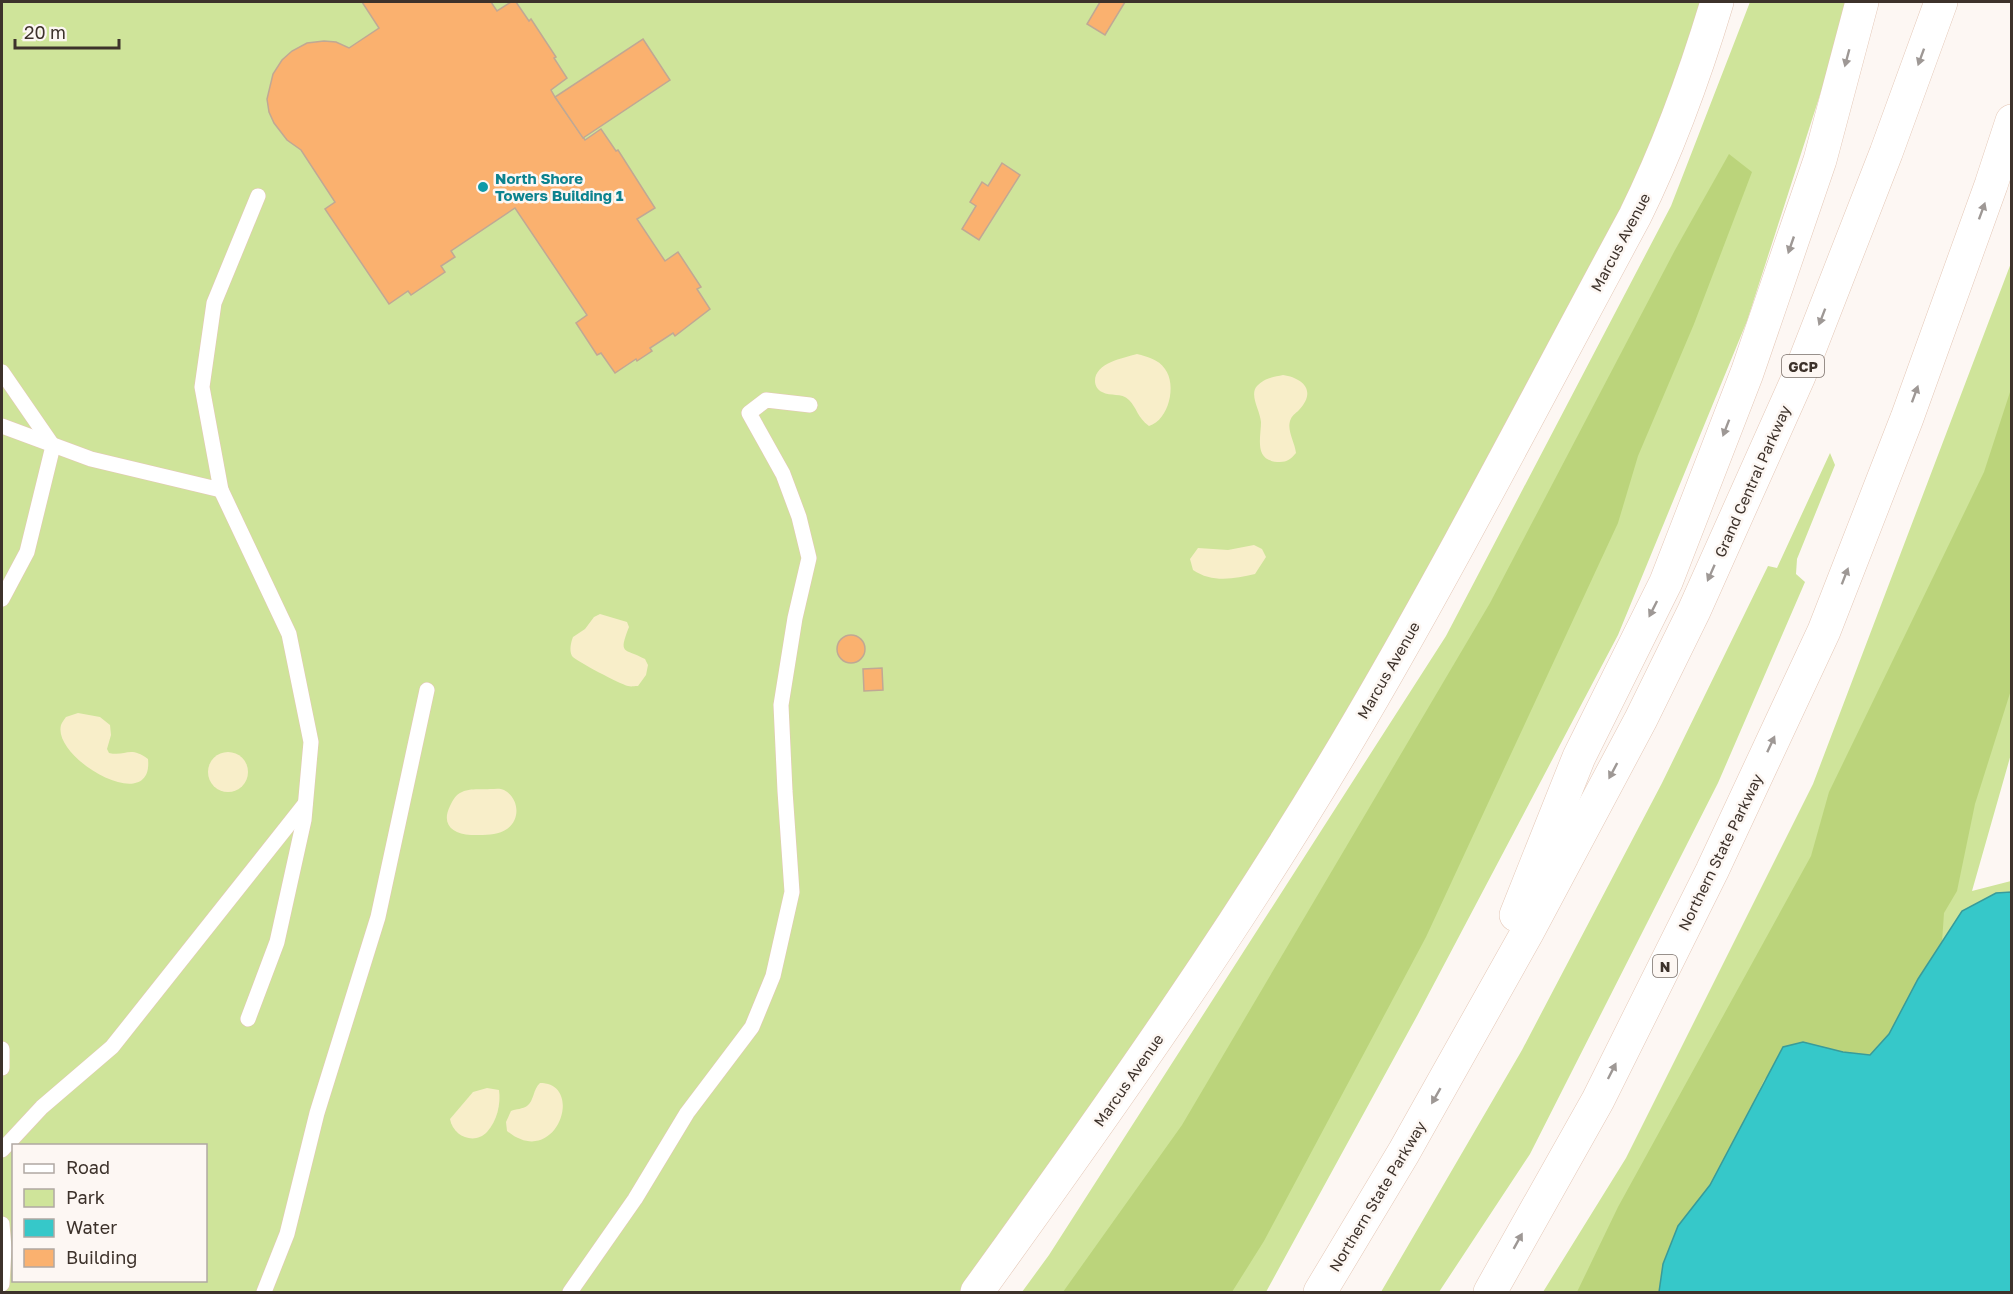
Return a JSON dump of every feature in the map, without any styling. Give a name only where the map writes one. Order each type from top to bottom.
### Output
[{"type":"main road","name":"Marcus Avenue","points":[[978,1293],[1185,998],[1319,787],[1383,680],[1635,216],[1660,164],[1698,62],[1717,2]]},
{"type":"main road","points":[[1465,1045],[1579,757],[1666,582],[1748,373],[1820,160],[1862,2]]},
{"type":"main road","name":"Grand Central Parkway","points":[[1641,720],[1694,611],[1799,376],[1886,153],[1941,2]]},
{"type":"main road","name":"Northern State Parkway","points":[[1490,1293],[1598,1100],[1712,871],[1824,631],[1907,418],[2012,121]]},
{"type":"main road","name":"Northern State Parkway","points":[[1320,1293],[1465,1045],[1641,720]]},
{"type":"lane","points":[[248,1019],[277,942],[304,820],[311,742],[289,634],[221,490],[202,387],[214,303],[258,196]]},
{"type":"lane","points":[[2,372],[53,446],[27,552],[2,599]]},
{"type":"lane","points":[[570,1293],[635,1199],[687,1113],[752,1027],[773,976],[792,892],[784,791],[781,705],[795,618],[809,558],[799,517],[783,474],[749,413],[765,400],[810,405]]},
{"type":"lane","points":[[2,426],[91,459],[221,490]]},
{"type":"lane","points":[[264,1293],[287,1234],[317,1113],[378,917],[427,690]]},
{"type":"lane","points":[[2,1150],[42,1107],[112,1047],[305,804]]},
{"type":"lane","points":[[2,1049],[2,1068]]},
{"type":"lane","points":[[2,1224],[4,1248],[2,1284]]},
{"type":"green space","points":[[2,2],[1717,2],[1698,62],[1405,642],[977,1292],[2,1292]]},
{"type":"green space","points":[[1750,2],[1850,2],[1747,321],[1618,635],[1417,1016],[1266,1292],[1022,1292],[1049,1255],[1446,636],[1671,206]]},
{"type":"green space","points":[[1729,154],[1752,172],[1694,324],[1638,456],[1618,523],[1426,937],[1264,1241],[1232,1292],[1063,1292],[1182,1125],[1490,603],[1675,250]]},
{"type":"green space","points":[[2011,263],[2011,754],[1972,891],[2011,881],[2011,1292],[1543,1292],[1626,1158],[1813,784]]},
{"type":"green space","points":[[2011,389],[2011,690],[1975,804],[1957,891],[1944,913],[1942,942],[1918,979],[1889,1034],[1870,1055],[1843,1052],[1803,1042],[1764,1080],[1745,1121],[1710,1185],[1678,1226],[1663,1264],[1659,1292],[1577,1292],[1618,1207],[1811,856],[1829,792],[1984,472]]},
{"type":"green space","points":[[1830,453],[1835,465],[1797,559],[1796,574],[1805,582],[1718,783],[1530,1154],[1439,1292],[1381,1292],[1522,1050],[1662,783],[1768,566],[1777,568]]},
{"type":"sand","points":[[1137,354],[1159,363],[1169,376],[1170,392],[1166,410],[1162,417],[1149,426],[1129,400],[1123,396],[1102,392],[1095,383],[1096,375],[1105,366]]},
{"type":"sand","points":[[1283,375],[1302,382],[1307,391],[1307,397],[1290,421],[1296,453],[1289,460],[1280,462],[1271,461],[1262,454],[1260,448],[1261,422],[1254,394],[1257,386],[1263,381]]},
{"type":"sand","points":[[1254,545],[1262,549],[1266,557],[1255,574],[1215,578],[1193,570],[1190,559],[1198,548],[1228,550]]},
{"type":"sand","points":[[600,614],[627,622],[629,627],[624,647],[645,659],[648,665],[646,675],[638,686],[628,686],[616,681],[572,656],[570,649],[573,637]]},
{"type":"sand","points":[[78,713],[100,717],[110,725],[111,735],[107,749],[109,753],[132,752],[148,759],[146,776],[136,783],[121,783],[86,766],[72,753],[62,739],[61,725],[66,717]]},
{"type":"sand","points":[[228,752],[236,753],[242,758],[247,764],[247,780],[242,786],[236,791],[228,792],[220,791],[214,786],[209,780],[208,772],[209,764],[214,758],[220,753]]},
{"type":"sand","points":[[502,789],[513,798],[516,814],[512,825],[503,831],[485,835],[458,833],[450,827],[448,812],[456,796],[469,790]]},
{"type":"sand","points":[[540,1083],[554,1087],[561,1096],[563,1109],[559,1122],[551,1133],[539,1140],[524,1140],[507,1131],[506,1122],[511,1111],[524,1108],[529,1104]]},
{"type":"sand","points":[[487,1088],[499,1090],[499,1107],[496,1118],[482,1136],[465,1137],[455,1130],[450,1119],[473,1092]]},
{"type":"water","points":[[2011,892],[2011,1292],[1659,1292],[1663,1264],[1678,1226],[1710,1185],[1783,1047],[1803,1042],[1843,1052],[1870,1055],[1889,1034],[1918,979],[1962,911],[1996,893]]},
{"type":"building","name":"North Shore Towers Building 1","points":[[362,2],[491,2],[497,11],[511,2],[516,2],[529,21],[531,19],[567,78],[551,90],[555,97],[585,140],[601,129],[616,151],[618,150],[655,208],[637,219],[665,261],[678,252],[701,287],[697,289],[710,309],[675,336],[673,333],[650,348],[652,351],[615,373],[601,353],[597,355],[576,323],[587,315],[515,208],[451,251],[455,257],[441,266],[445,272],[411,295],[408,291],[389,304],[325,209],[335,202],[301,150],[287,140],[274,123],[267,99],[273,74],[282,60],[292,51],[307,43],[324,41],[336,42],[349,48],[379,28]]},
{"type":"building","points":[[1100,2],[1125,2],[1105,35],[1087,24]]},
{"type":"building","points":[[643,39],[670,80],[583,138],[555,97]]},
{"type":"building","points":[[1002,163],[1020,175],[979,240],[962,229],[976,206],[970,202],[982,182],[988,186]]},
{"type":"building","points":[[851,635],[861,639],[865,649],[861,659],[851,663],[841,659],[837,649],[841,639]]},
{"type":"building","points":[[882,668],[883,690],[864,691],[863,669]]},
{"type":"place","name":"North Shore Towers Building 1","points":[[483,187]]}]
